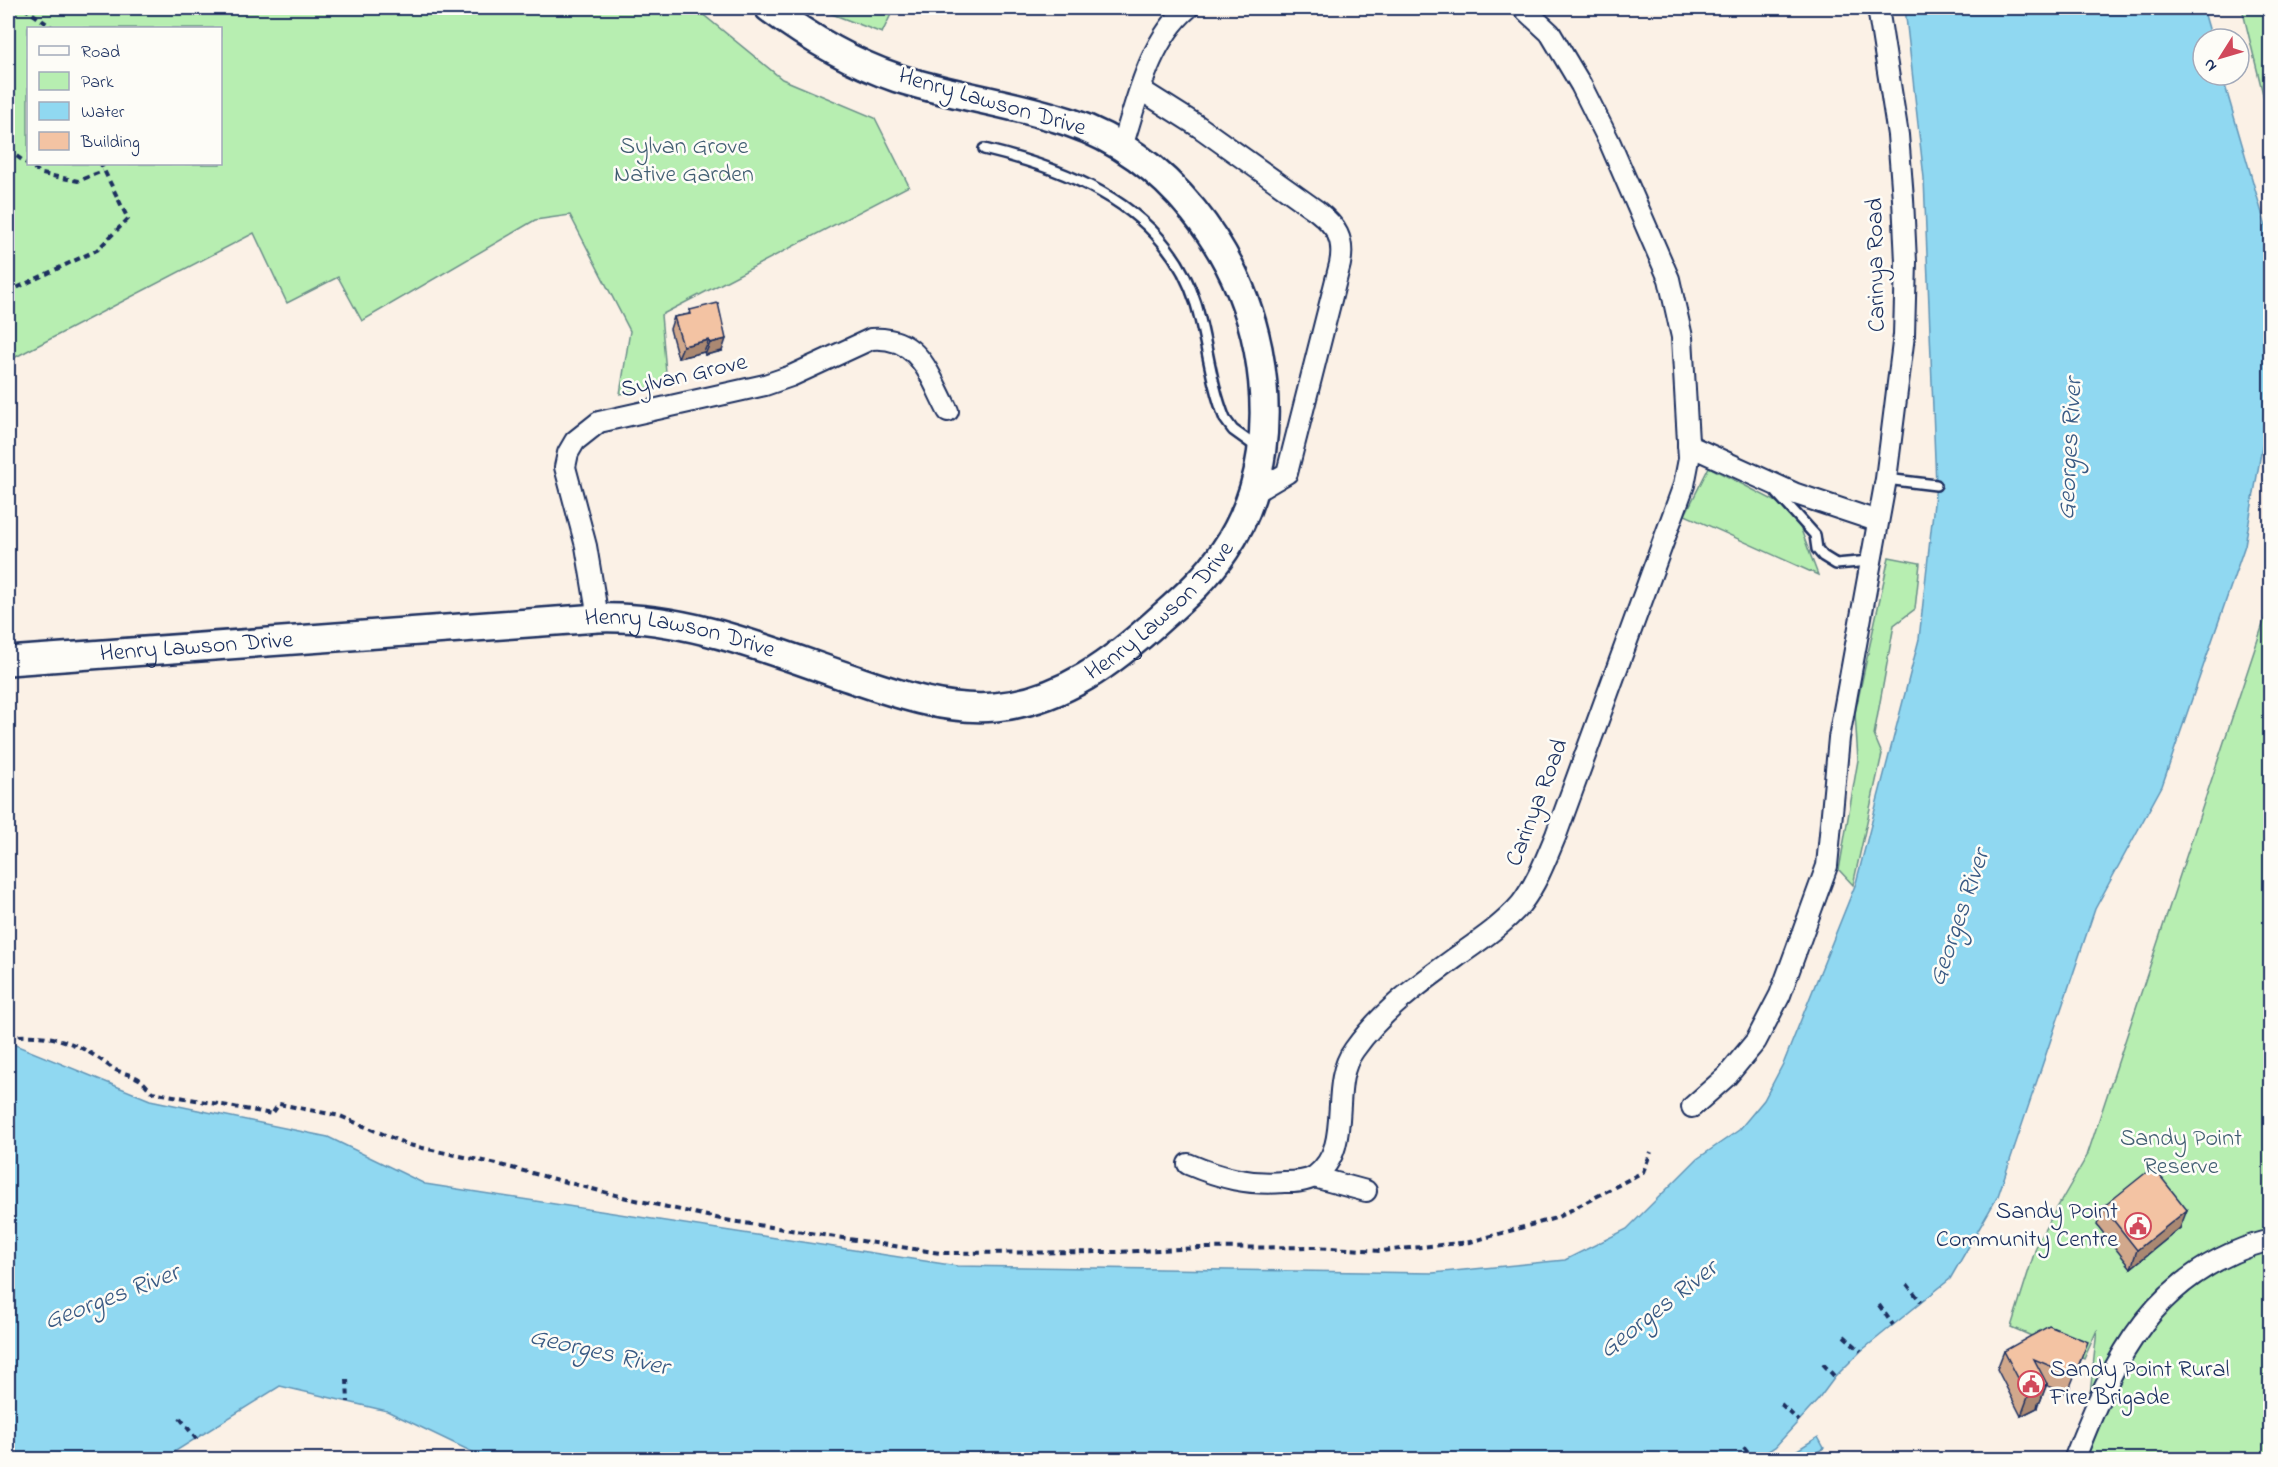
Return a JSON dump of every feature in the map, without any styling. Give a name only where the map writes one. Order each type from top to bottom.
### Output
[{"type":"main road","name":"Henry Lawson Drive","points":[[8,661],[598,618],[657,620],[695,627],[919,699],[980,707],[1016,704],[1052,693],[1086,677],[1166,615],[1205,576],[1225,550],[1253,493],[1262,451],[1264,429],[1262,378],[1254,333],[1239,287],[1220,251],[1191,208],[1155,170],[1097,133],[1045,115],[916,83],[879,71],[823,44],[769,8]]},
{"type":"street","points":[[1122,147],[1154,55],[1176,21],[1188,8]]},
{"type":"street","name":"Carinya Road","points":[[1314,1177],[1333,1153],[1338,1134],[1344,1068],[1353,1051],[1391,1007],[1500,924],[1520,905],[1534,886],[1556,835],[1684,485],[1689,459],[1682,337],[1669,279],[1610,143],[1581,85],[1550,33],[1523,8]]},
{"type":"street","name":"Carinya Road","points":[[1692,1107],[1727,1076],[1756,1041],[1780,995],[1827,866],[1839,738],[1866,561],[1886,479],[1904,335],[1906,262],[1898,135],[1878,8]]},
{"type":"street","points":[[1141,90],[1198,126],[1330,220],[1342,240],[1340,264],[1287,473],[1253,493]]},
{"type":"street","name":"Sylvan Grove","points":[[598,618],[586,546],[566,467],[568,453],[575,441],[599,422],[765,385],[791,376],[865,342],[884,338],[897,340],[918,356],[948,411]]},
{"type":"street","points":[[1688,444],[1821,504],[1877,521]]},
{"type":"street","points":[[1188,1164],[1223,1179],[1248,1184],[1299,1182],[1314,1177],[1366,1191]]},
{"type":"street","points":[[2074,1460],[2114,1365],[2154,1307],[2180,1284],[2220,1259],[2271,1240]]},
{"type":"lane","points":[[984,149],[1073,176],[1123,205],[1162,242],[1188,283],[1225,419],[1233,430],[1262,451]]},
{"type":"lane","points":[[1754,474],[1786,500],[1815,535],[1817,549],[1823,556],[1836,564],[1866,561]]},
{"type":"lane","points":[[1886,479],[1936,485]]},
{"type":"path","points":[[24,8],[52,27]]},
{"type":"path","points":[[8,150],[27,163]]},
{"type":"path","points":[[29,165],[42,174],[78,181],[103,171]]},
{"type":"path","points":[[8,292],[97,250],[128,219],[101,165]]},
{"type":"path","points":[[8,1037],[26,1035],[74,1042],[113,1069],[138,1079],[152,1092],[272,1114],[279,1104],[340,1116],[409,1145],[497,1164],[627,1198],[725,1220],[940,1253],[1116,1252],[1315,1247],[1381,1251],[1470,1242],[1556,1218],[1643,1172],[1651,1152]]},
{"type":"path","points":[[1907,1284],[1921,1302]]},
{"type":"path","points":[[1879,1305],[1893,1324]]},
{"type":"path","points":[[1845,1336],[1861,1351]]},
{"type":"path","points":[[1822,1364],[1835,1377]]},
{"type":"path","points":[[347,1379],[348,1402]]},
{"type":"path","points":[[1781,1404],[1798,1421]]},
{"type":"path","points":[[180,1418],[196,1440]]},
{"type":"path","points":[[1744,1447],[1754,1460]]},
{"type":"green space","name":"Sylvan Grove Native Garden","points":[[8,8],[695,8],[782,79],[875,118],[909,186],[661,315],[667,384],[620,394],[630,331],[570,215],[535,220],[362,321],[338,277],[287,303],[254,233],[8,361]]},
{"type":"green space","points":[[816,8],[894,8],[882,33]]},
{"type":"green space","points":[[2242,8],[2270,8],[2270,123],[2251,45],[2251,27],[2247,27]]},
{"type":"green space","points":[[1709,467],[1794,511],[1818,575],[1685,515]]},
{"type":"green space","points":[[1889,557],[1920,563],[1915,609],[1894,625],[1874,735],[1882,754],[1853,885],[1839,870],[1858,760],[1855,713]]},
{"type":"green space","name":"Sandy Point Reserve","points":[[2270,603],[2270,1459],[2083,1459],[2097,1330],[2084,1359],[2011,1327],[2038,1241],[2087,1156]]},
{"type":"water","name":"Georges River","points":[[1905,8],[2203,8],[2209,27],[2191,27],[2191,87],[2225,87],[2266,227],[2270,401],[2245,545],[2162,786],[2095,909],[1998,1196],[1950,1279],[1861,1351],[1835,1377],[1818,1400],[1775,1447],[1756,1459],[487,1459],[387,1411],[280,1386],[174,1452],[170,1459],[8,1459],[8,1042],[150,1100],[328,1137],[425,1184],[957,1266],[1433,1273],[1565,1260],[1627,1229],[1697,1159],[1739,1130],[1764,1100],[1784,1062],[1856,883],[1919,639],[1936,485],[1924,178]]},
{"type":"water","points":[[1818,1437],[1824,1448],[1806,1459],[1799,1459],[1794,1452]]},
{"type":"building","points":[[718,303],[726,339],[683,346],[674,317],[691,314],[690,310]]},
{"type":"building","name":"Sandy Point Community Centre","points":[[2153,1167],[2187,1210],[2137,1250],[2103,1207]]},
{"type":"building","points":[[2049,1326],[2088,1342],[2074,1376],[2034,1359],[2047,1384],[2042,1387],[2043,1389],[2028,1397],[2004,1351]]},
{"type":"place","name":"Sandy Point Community Centre","points":[[2138,1226]]},
{"type":"place","name":"Sandy Point Rural Fire Brigade","points":[[2031,1384]]}]
